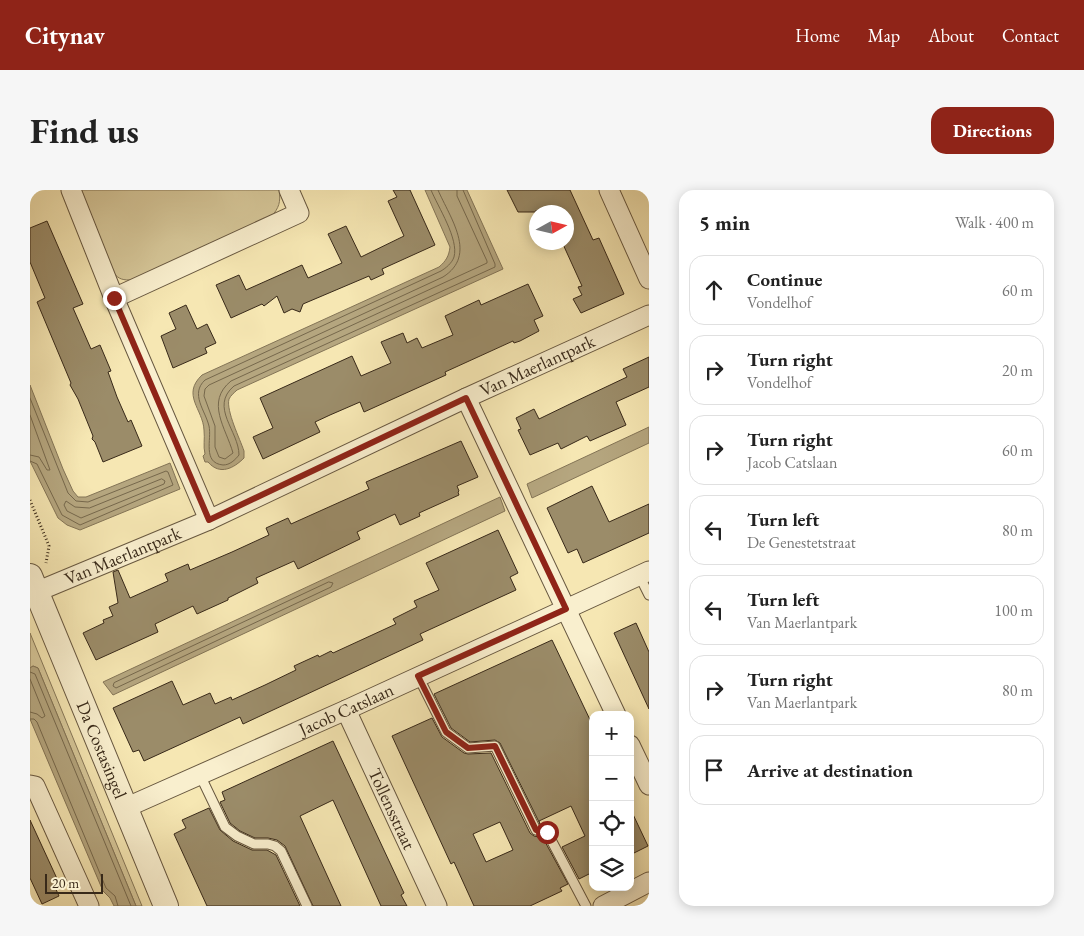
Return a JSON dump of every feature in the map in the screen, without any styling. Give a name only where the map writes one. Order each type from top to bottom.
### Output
[{"type":"street","points":[[71,190],[114,298],[209,520]]},
{"type":"street","points":[[114,298],[299,214],[289,190]]},
{"type":"street","points":[[609,190],[649,279]]},
{"type":"street","name":"Van Maerlantpark","points":[[38,585],[209,520],[466,398],[649,315]]},
{"type":"street","points":[[466,398],[614,711]]},
{"type":"street","name":"Jacob Catslaan","points":[[125,808],[346,710],[644,573]]},
{"type":"street","name":"Da Costasingel","points":[[38,585],[125,808],[166,906]]},
{"type":"street","name":"Tollensstraat","points":[[346,710],[437,906]]},
{"type":"street","points":[[634,753],[649,785]]},
{"type":"street","points":[[30,785],[34,786],[89,906]]},
{"type":"street","points":[[603,906],[649,882]]},
{"type":"lane","points":[[644,573],[649,596]]},
{"type":"lane","points":[[418,676],[446,732],[468,748],[495,746],[536,830],[547,832],[586,906]]},
{"type":"lane","points":[[200,775],[225,827],[236,836],[254,844],[268,844],[281,850],[307,906]]},
{"type":"path","points":[[30,500],[49,546],[44,578],[38,585]]},
{"type":"shaded area","points":[[79,190],[279,190],[280,198],[278,208],[271,217],[133,280],[126,280],[119,278],[113,272]]},
{"type":"shaded area","points":[[30,633],[142,906],[136,906],[38,668],[33,666],[30,668]]},
{"type":"water","points":[[425,190],[467,190],[503,269],[237,390],[229,399],[229,404],[231,418],[244,451],[244,458],[236,465],[222,470],[205,462],[203,456],[205,454],[203,422],[193,396],[196,382],[202,375],[439,267],[444,263],[450,247]]},
{"type":"water","points":[[30,385],[63,469],[73,491],[78,497],[86,497],[170,463],[180,489],[80,530],[67,525],[58,518],[30,461]]},
{"type":"water","points":[[649,427],[649,443],[532,498],[527,484]]},
{"type":"water","points":[[500,497],[505,511],[113,695],[103,682]]},
{"type":"water","points":[[33,666],[38,668],[136,906],[114,906],[110,898],[103,891],[30,719],[30,668]]},
{"type":"building","points":[[393,190],[410,190],[435,245],[382,269],[384,274],[371,280],[369,276],[303,304],[300,312],[292,309],[284,313],[277,296],[264,306],[262,304],[231,318],[216,285],[239,275],[246,290],[302,265],[308,278],[342,263],[328,234],[346,226],[361,257],[404,236],[388,201],[397,197]]},
{"type":"building","points":[[507,190],[570,190],[593,240],[599,238],[624,294],[581,313],[573,299],[582,295],[578,287],[582,286],[566,250],[574,250],[574,205],[529,205],[529,212],[518,212]]},
{"type":"building","points":[[47,221],[83,304],[73,308],[91,349],[100,345],[111,371],[108,372],[117,397],[128,422],[131,420],[142,446],[103,462],[37,302],[45,298],[30,262],[30,228]]},
{"type":"building","points":[[528,284],[543,316],[534,320],[539,331],[520,341],[514,343],[513,341],[445,372],[446,375],[364,412],[360,402],[330,415],[315,422],[320,432],[263,459],[253,437],[273,428],[260,398],[352,356],[361,376],[391,363],[381,342],[403,333],[407,343],[417,338],[422,348],[453,335],[445,316],[479,300],[481,305]]},
{"type":"building","points":[[186,305],[197,329],[207,324],[216,343],[205,348],[207,353],[173,368],[161,336],[176,329],[169,313]]},
{"type":"building","points":[[649,357],[649,387],[616,402],[626,425],[590,441],[587,436],[561,449],[558,443],[530,455],[518,430],[521,429],[516,418],[534,409],[539,419],[627,377],[623,369]]},
{"type":"building","points":[[461,441],[478,477],[457,486],[459,495],[419,513],[420,516],[400,525],[395,514],[357,532],[360,539],[298,569],[294,561],[256,578],[258,583],[228,598],[228,600],[197,614],[193,606],[155,624],[158,632],[96,660],[83,633],[104,623],[103,620],[113,616],[109,607],[118,603],[113,572],[118,570],[130,598],[168,581],[165,574],[188,564],[190,570],[232,552],[269,535],[266,528],[288,518],[291,524],[369,489],[366,482]]},
{"type":"building","points":[[592,486],[609,522],[649,504],[649,533],[583,563],[577,549],[568,553],[547,508]]},
{"type":"building","points":[[498,530],[518,573],[510,577],[516,590],[420,634],[423,640],[243,724],[240,717],[144,761],[139,750],[133,752],[113,708],[172,681],[183,705],[210,693],[215,704],[231,697],[232,700],[265,685],[296,670],[294,666],[318,655],[319,657],[331,651],[333,653],[396,624],[393,619],[417,607],[414,601],[439,590],[426,563]]},
{"type":"building","points":[[636,623],[649,652],[649,709],[614,633]]},
{"type":"building","points":[[552,640],[589,718],[589,874],[579,879],[562,847],[585,836],[571,806],[539,821],[540,824],[500,743],[495,740],[470,742],[451,728],[434,694]]},
{"type":"building","points":[[432,718],[442,737],[464,753],[491,753],[530,833],[543,838],[568,884],[560,888],[562,891],[530,906],[474,906],[454,862],[451,864],[392,736]],"holes":[[[500,822],[513,850],[486,862],[473,834]]]},
{"type":"building","points":[[333,741],[404,893],[401,895],[407,906],[381,906],[333,800],[300,816],[341,906],[313,906],[285,846],[277,840],[255,838],[240,831],[230,823],[220,802],[225,800],[222,792]]},
{"type":"building","points":[[209,808],[220,830],[233,841],[252,850],[267,850],[276,855],[300,906],[207,906],[174,834],[186,828],[182,820]]},
{"type":"building","points":[[634,816],[648,846],[634,853]]},
{"type":"building","points":[[30,820],[59,883],[54,885],[59,896],[42,904],[30,878]]},
{"type":"route","points":[[114,298],[209,520],[466,398],[566,609],[418,676],[446,732],[468,748],[495,746],[536,830],[547,832]]}]
